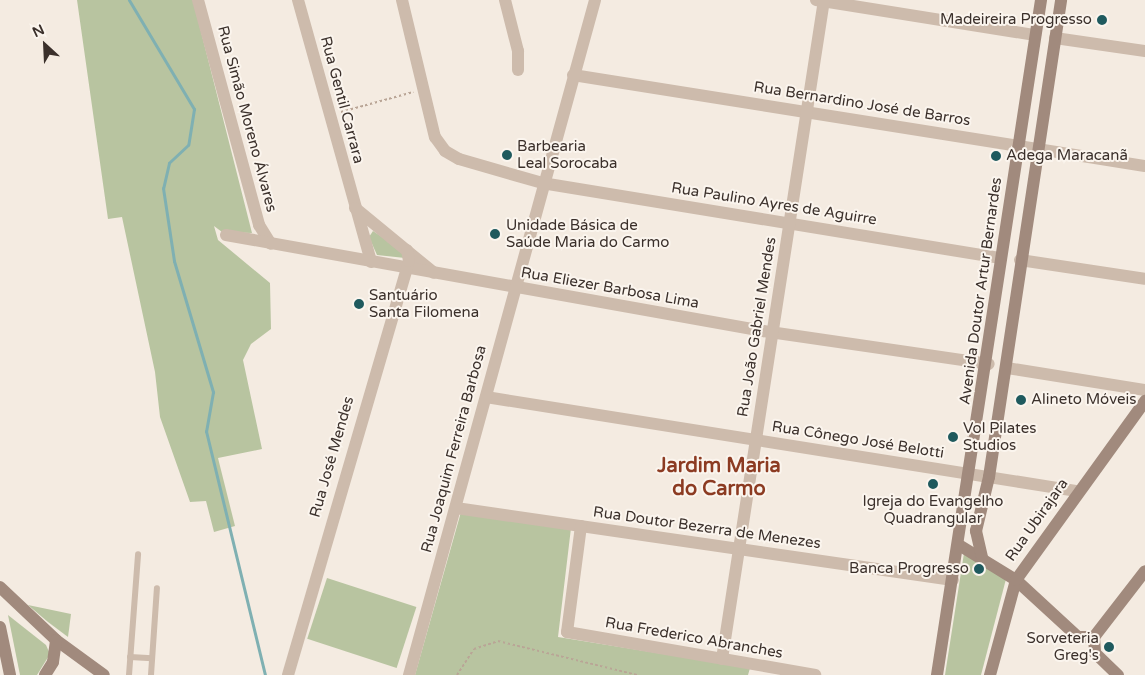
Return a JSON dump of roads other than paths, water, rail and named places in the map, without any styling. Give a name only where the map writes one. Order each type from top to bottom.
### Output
[{"type":"main road","name":"Avenida Doutor Artur Bernardes","points":[[937,675],[988,364],[1001,258],[1041,0]]},
{"type":"main road","points":[[982,557],[976,531],[990,477],[1007,368],[1020,260],[1061,0]]},
{"type":"main road","name":"Rua Ubirajara","points":[[990,675],[1016,580],[1076,491],[1145,401]]},
{"type":"main road","points":[[959,545],[982,557],[1016,580],[1078,636],[1094,637]]},
{"type":"main road","points":[[1118,675],[1095,653],[1094,637],[1145,571]]},
{"type":"main road","points":[[0,587],[6,599],[71,652],[104,675]]},
{"type":"main road","points":[[0,627],[10,675]]},
{"type":"main road","points":[[47,673],[56,640]]},
{"type":"main road","points":[[47,673],[71,652]]},
{"type":"street","name":"Rua Simão Moreno Álvares","points":[[198,0],[259,225],[271,244]]},
{"type":"street","name":"Rua Gentil Carrara","points":[[298,0],[354,208],[371,262]]},
{"type":"street","name":"Rua Paulino Ayres de Aguirre","points":[[402,0],[435,137],[445,151],[542,183],[1001,258]]},
{"type":"street","points":[[505,0],[518,50],[518,70]]},
{"type":"street","name":"Rua Joaquim Ferreira Barbosa","points":[[409,675],[456,508],[542,183],[595,0]]},
{"type":"street","points":[[821,0],[1035,35]]},
{"type":"street","name":"Rua João Gabriel Mendes","points":[[722,659],[807,112],[821,0]]},
{"type":"street","points":[[1055,38],[1145,51]]},
{"type":"street","name":"Rua Bernardino José de Barros","points":[[573,75],[1145,166]]},
{"type":"street","name":"Rua Gentil Carrara","points":[[354,208],[354,259]]},
{"type":"street","points":[[354,208],[436,274]]},
{"type":"street","name":"Rua Eliezer Barbosa Lima","points":[[226,235],[405,269],[773,332],[988,364]]},
{"type":"street","name":"Rua José Mendes","points":[[288,675],[405,269],[407,250]]},
{"type":"street","points":[[1020,260],[1145,279]]},
{"type":"street","points":[[1007,368],[1145,390]]},
{"type":"street","name":"Rua Cônego José Belotti","points":[[486,397],[1076,491]]},
{"type":"street","name":"Rua Doutor Bezerra de Menezes","points":[[456,508],[954,580]]},
{"type":"street","name":"Rua Frederico Abranches","points":[[581,526],[567,632],[722,659],[762,671],[815,675]]},
{"type":"lane","points":[[129,675],[138,554]]},
{"type":"lane","points":[[151,675],[157,588]]},
{"type":"lane","points":[[130,657],[152,658]]},
{"type":"waterway","points":[[129,0],[194,109],[188,145],[169,163],[163,188],[174,261],[213,392],[206,431],[265,675]]},
{"type":"place","name":"Madeireira Progresso","points":[[1102,20]]},
{"type":"place","name":"Barbearia Leal Sorocaba","points":[[507,155]]},
{"type":"place","name":"Adega Maracanã","points":[[996,156]]},
{"type":"place","name":"Unidade Básica de Saúde Maria do Carmo","points":[[495,234]]},
{"type":"place","name":"Santuário Santa Filomena","points":[[359,304]]},
{"type":"place","name":"Alineto Móveis","points":[[1021,400]]},
{"type":"place","name":"Vol Pilates Studios","points":[[953,437]]},
{"type":"place","name":"Igreja do Evangelho Quadrangular","points":[[933,484]]},
{"type":"place","name":"Banca Progresso","points":[[979,569]]},
{"type":"place","name":"Sorveteria Greg's","points":[[1109,647]]},
{"type":"district","name":"Jardim Maria do Carmo","points":[[719,478]]}]
